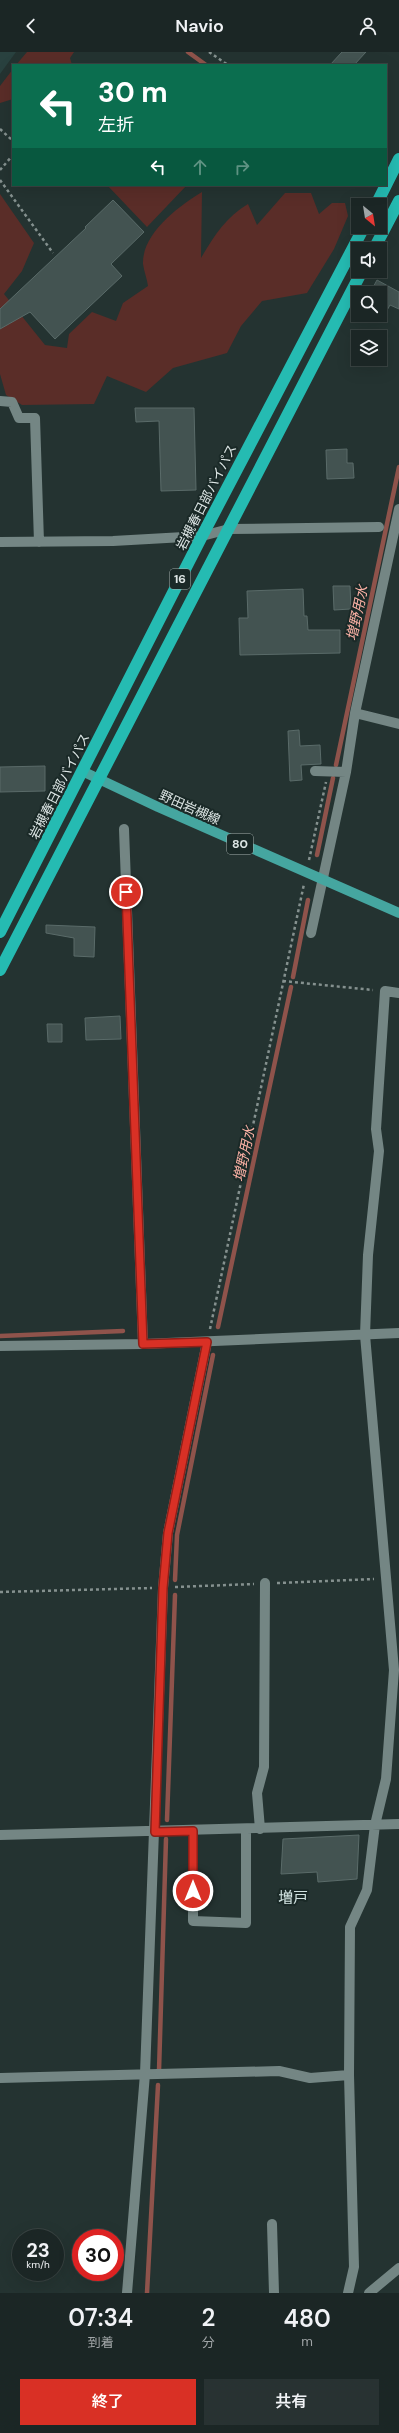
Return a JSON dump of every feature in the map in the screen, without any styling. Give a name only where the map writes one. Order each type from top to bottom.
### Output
[{"type":"highway","points":[[387,183],[399,159]]},
{"type":"highway","points":[[380,198],[386,186]]},
{"type":"highway","points":[[378,242],[399,200]]},
{"type":"highway","name":"岩槻春日部バイパス","points":[[0,932],[202,536],[360,234]]},
{"type":"highway","name":"16","points":[[0,970],[100,780],[358,278]]},
{"type":"main road","name":"野田岩槻線","points":[[82,771],[306,873],[399,913]]},
{"type":"street","points":[[0,401],[12,402],[19,418],[34,418],[39,542]]},
{"type":"street","points":[[312,933],[346,772],[355,713],[399,509]]},
{"type":"street","points":[[0,542],[202,536],[229,529],[379,527]]},
{"type":"street","points":[[355,713],[399,724]]},
{"type":"street","points":[[315,771],[346,772]]},
{"type":"street","points":[[124,830],[143,1344]]},
{"type":"street","points":[[348,2293],[354,2266],[349,2075],[350,1927],[368,1890],[375,1825],[386,1779],[394,1670],[365,1335],[368,1255],[379,1151],[376,1129],[385,991],[399,993]]},
{"type":"street","points":[[0,1346],[207,1342],[399,1333]]},
{"type":"street","points":[[126,2293],[145,2074],[163,1588],[168,1533],[207,1342]]},
{"type":"street","points":[[260,1829],[257,1793],[264,1767],[265,1583]]},
{"type":"street","points":[[0,1835],[193,1831],[399,1824]]},
{"type":"street","points":[[193,1831],[193,1921],[246,1923],[246,1829]]},
{"type":"street","points":[[0,2078],[279,2071],[310,2078],[349,2075]]},
{"type":"street","points":[[272,2224],[274,2293]]},
{"type":"street","points":[[369,2293],[399,2268]]},
{"type":"path","points":[[209,52],[227,64]]},
{"type":"path","points":[[0,129],[12,140]]},
{"type":"path","points":[[0,170],[12,156]]},
{"type":"path","points":[[0,180],[53,253]]},
{"type":"path","points":[[207,1342],[328,771]]},
{"type":"path","points":[[284,981],[385,991]]},
{"type":"path","points":[[0,1592],[163,1588]]},
{"type":"shaded area","points":[[0,52],[16,52],[0,74]]},
{"type":"shaded area","points":[[27,52],[74,52],[70,58],[72,64],[17,64]]},
{"type":"shaded area","points":[[12,70],[12,99],[0,103],[0,86]]},
{"type":"shaded area","points":[[108,186],[186,186],[147,227]]},
{"type":"shaded area","points":[[202,192],[201,258],[221,228],[240,209],[248,204],[257,225],[285,193],[311,193],[319,214],[332,203],[345,203],[348,216],[334,249],[307,293],[262,301],[241,326],[227,353],[173,368],[146,392],[107,376],[94,404],[22,405],[6,395],[0,374],[0,194],[34,243],[22,271],[4,294],[45,345],[67,348],[69,334],[92,312],[116,321],[123,303],[148,286],[143,264],[144,253],[155,231],[173,213]]},
{"type":"building","points":[[342,52],[366,52],[355,64],[331,64]]},
{"type":"building","points":[[113,200],[144,232],[111,264],[122,276],[55,339],[30,312],[0,329],[0,309],[86,228],[85,227]]},
{"type":"building","points":[[377,280],[399,292],[399,309],[390,305],[387,310],[387,286],[374,286]]},
{"type":"building","points":[[135,408],[194,408],[196,490],[161,491],[159,421],[136,422]]},
{"type":"building","points":[[347,449],[347,463],[353,463],[354,478],[327,479],[326,450]]},
{"type":"building","points":[[333,586],[350,586],[351,609],[334,610]]},
{"type":"building","points":[[303,589],[304,616],[307,616],[308,630],[340,630],[340,653],[240,655],[239,618],[248,618],[247,591]]},
{"type":"building","points":[[299,730],[300,746],[320,745],[321,764],[301,765],[302,780],[290,781],[288,731]]},
{"type":"building","points":[[45,766],[45,791],[0,792],[0,767]]},
{"type":"building","points":[[46,925],[95,927],[94,957],[74,956],[74,938],[46,933]]},
{"type":"building","points":[[120,1016],[121,1039],[86,1040],[85,1018]]},
{"type":"building","points":[[47,1024],[62,1024],[62,1042],[48,1042]]},
{"type":"building","points":[[359,1835],[357,1879],[318,1882],[317,1872],[281,1874],[283,1839]]},
{"type":"waterway","name":"増野用水","points":[[188,52],[205,64]]},
{"type":"waterway","name":"増野用水","points":[[336,765],[399,467]]},
{"type":"waterway","name":"増野用水","points":[[317,855],[333,778]]},
{"type":"waterway","name":"増野用水","points":[[293,977],[308,900]]},
{"type":"waterway","name":"増野用水","points":[[218,1327],[291,987]]},
{"type":"waterway","points":[[0,1336],[123,1331]]},
{"type":"waterway","points":[[175,1580],[177,1535],[213,1355]]},
{"type":"waterway","points":[[167,1820],[175,1595]]},
{"type":"waterway","points":[[159,2071],[166,1839]]},
{"type":"waterway","points":[[147,2293],[158,2085]]},
{"type":"district","name":"増戸","points":[[293,1898]]},
{"type":"route","points":[[126,892],[143,1344],[207,1342],[168,1533],[163,1588],[155,1832],[193,1831],[193,1891]]}]
